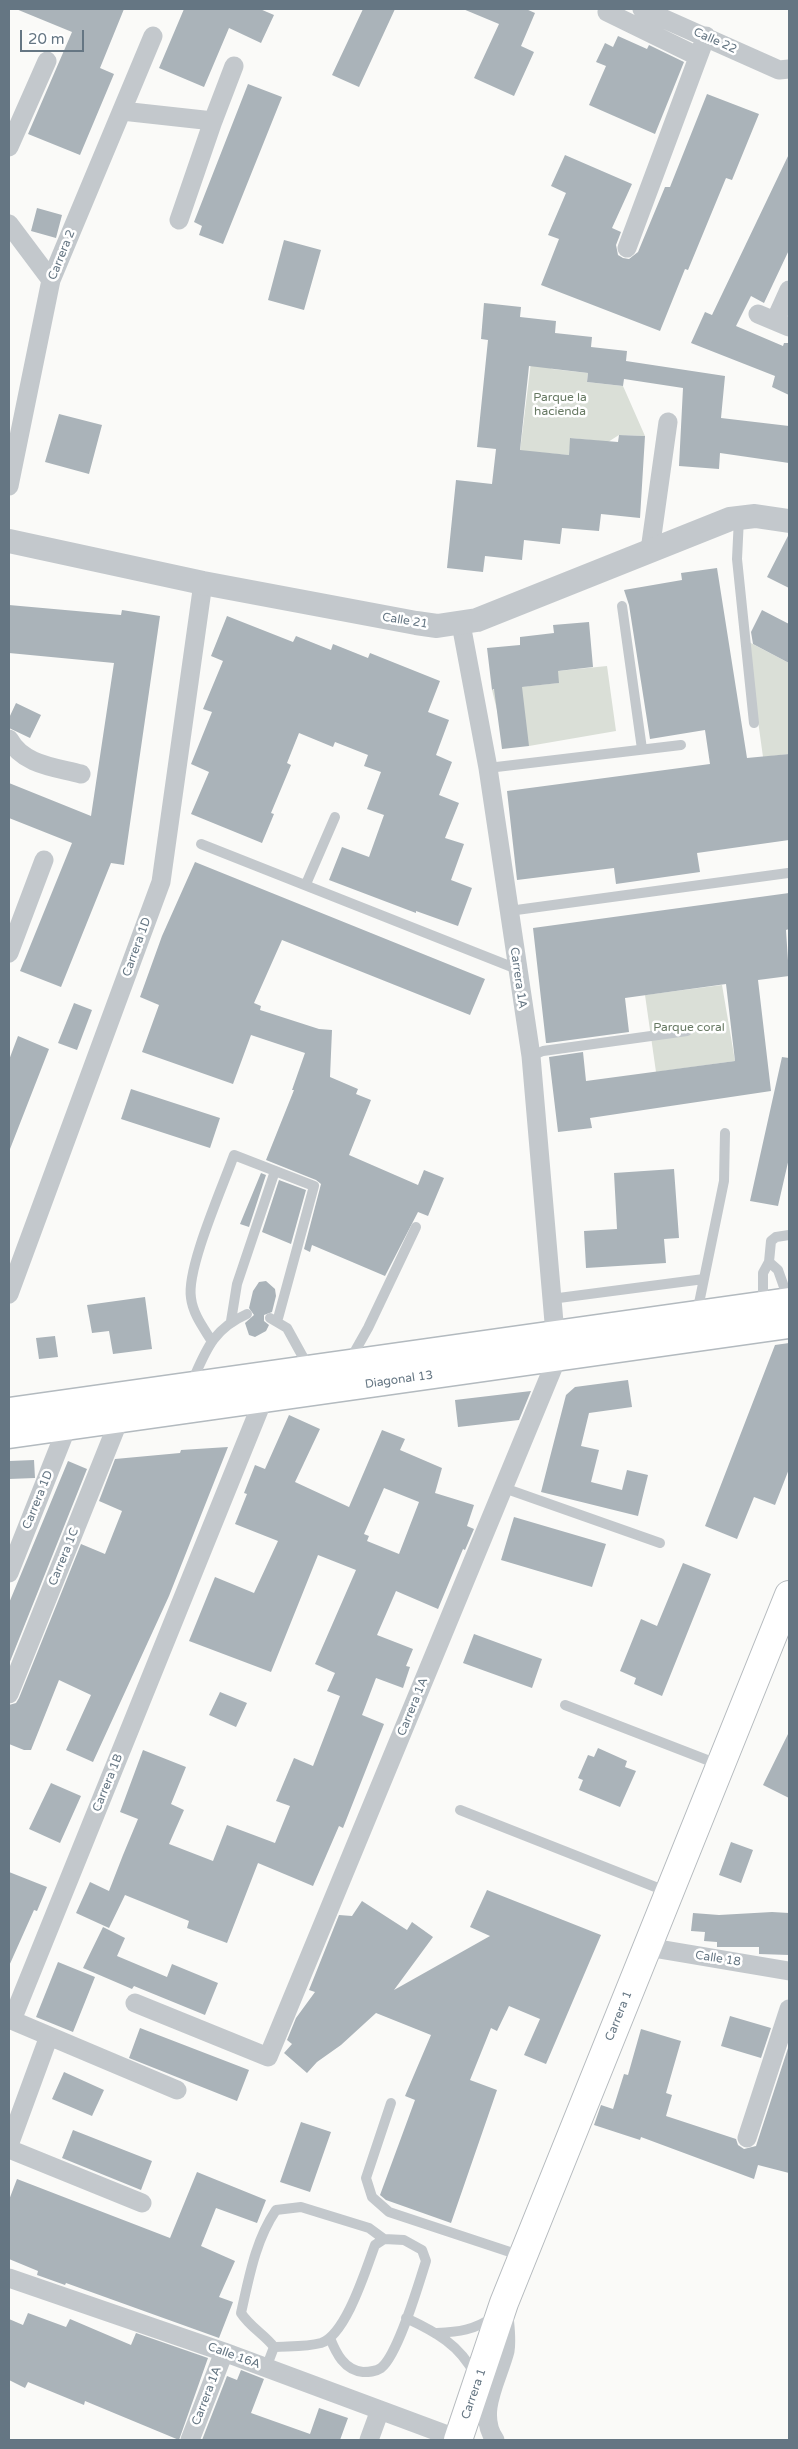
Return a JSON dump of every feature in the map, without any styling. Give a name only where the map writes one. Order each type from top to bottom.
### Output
[{"type":"main road","name":"Diagonal 13","points":[[9,1436],[263,1400],[556,1346],[697,1314],[789,1301]]},
{"type":"main road","name":"Diagonal 13","points":[[9,1411],[349,1363],[789,1326]]},
{"type":"main road","name":"Carrera 1","points":[[458,2440],[522,2256],[720,1766],[781,1637],[789,1595]]},
{"type":"street","points":[[608,9],[607,12],[697,56]]},
{"type":"street","name":"Calle 22","points":[[642,9],[780,70],[789,69]]},
{"type":"street","name":"Carrera 2","points":[[9,486],[51,280],[153,36]]},
{"type":"street","points":[[627,248],[706,36]]},
{"type":"street","points":[[9,148],[47,61]]},
{"type":"street","points":[[179,220],[212,121],[234,66]]},
{"type":"street","points":[[122,110],[212,121]]},
{"type":"street","points":[[9,224],[51,280]]},
{"type":"street","points":[[774,320],[789,290]]},
{"type":"street","points":[[650,550],[668,422]]},
{"type":"street","name":"Calle 21","points":[[9,541],[203,583],[437,626],[461,624],[486,617],[709,526],[755,516],[789,521]]},
{"type":"street","name":"Carrera 1D","points":[[9,1294],[161,882],[203,583]]},
{"type":"street","name":"Carrera 1A","points":[[135,2004],[268,2057],[504,1488],[556,1346],[530,1056],[488,768],[461,624]]},
{"type":"street","points":[[9,740],[14,750],[25,758],[81,774]]},
{"type":"street","points":[[9,953],[44,860]]},
{"type":"street","name":"Carrera 1B","points":[[177,2090],[10,2020],[263,1400]]},
{"type":"street","name":"Carrera 1C","points":[[9,1694],[119,1420]]},
{"type":"street","name":"Carrera 1D","points":[[9,1573],[67,1427]]},
{"type":"street","name":"Calle 18","points":[[647,1947],[789,1971]]},
{"type":"street","points":[[747,2138],[789,2009]]},
{"type":"street","points":[[9,2145],[49,2036]]},
{"type":"street","points":[[9,2149],[142,2203]]},
{"type":"street","name":"Calle 16A","points":[[9,2278],[224,2352],[458,2440]]},
{"type":"street","points":[[494,2440],[487,2421],[487,2408],[506,2348],[503,2307]]},
{"type":"street","name":"Carrera 1A","points":[[190,2440],[224,2352]]},
{"type":"street","points":[[369,2440],[380,2410]]},
{"type":"lane","points":[[739,518],[737,559],[754,723]]},
{"type":"lane","points":[[622,606],[642,749]]},
{"type":"lane","points":[[488,768],[681,744]]},
{"type":"lane","points":[[306,884],[335,816]]},
{"type":"lane","points":[[201,844],[306,884],[516,969]]},
{"type":"lane","points":[[509,910],[788,873]]},
{"type":"lane","points":[[530,1056],[543,1051],[687,1031]]},
{"type":"lane","points":[[697,1314],[724,1181],[726,1133]]},
{"type":"lane","points":[[211,1340],[196,1315],[191,1298],[191,1276],[234,1154],[314,1186],[274,1320],[287,1328],[310,1369]]},
{"type":"lane","points":[[231,1321],[237,1284],[275,1171]]},
{"type":"lane","points":[[349,1363],[368,1328],[416,1227]]},
{"type":"lane","points":[[763,1305],[763,1273],[769,1262],[771,1241],[776,1237],[789,1234]]},
{"type":"lane","points":[[769,1262],[778,1270],[789,1301]]},
{"type":"lane","points":[[551,1298],[704,1279]]},
{"type":"lane","points":[[190,1386],[211,1340],[231,1321],[247,1314]]},
{"type":"lane","points":[[504,1488],[660,1543]]},
{"type":"lane","points":[[565,1705],[720,1766]]},
{"type":"lane","points":[[460,1810],[669,1892]]},
{"type":"lane","points":[[391,2103],[366,2178],[372,2198],[389,2212],[522,2256]]},
{"type":"lane","points":[[274,2347],[265,2336],[249,2325],[241,2314],[256,2250],[266,2225],[276,2210],[301,2207],[369,2228],[384,2239],[404,2240],[422,2250],[426,2261],[397,2342],[382,2367],[371,2373],[355,2371],[337,2356],[330,2338]]},
{"type":"lane","points":[[274,2347],[302,2346],[322,2342],[330,2338],[343,2320],[375,2245],[384,2239]]},
{"type":"lane","points":[[437,2333],[461,2332],[483,2325],[503,2307]]},
{"type":"lane","points":[[406,2318],[437,2333],[455,2346],[469,2363],[479,2382]]},
{"type":"lane","points":[[266,2368],[274,2347]]},
{"type":"green space","name":"Parque la hacienda","points":[[532,354],[552,369],[588,373],[587,382],[623,386],[645,436],[619,435],[608,442],[571,438],[569,455],[520,451]]},
{"type":"green space","points":[[747,641],[789,663],[789,754],[763,757]]},
{"type":"green space","points":[[607,666],[616,731],[529,746],[498,714],[492,690],[558,683],[558,671]]},
{"type":"green space","name":"Parque coral","points":[[722,985],[735,1061],[656,1072],[645,995]]},
{"type":"building","points":[[16,9],[124,9],[100,68],[114,74],[80,155],[28,134],[72,32]]},
{"type":"building","points":[[184,9],[260,9],[274,15],[261,43],[229,28],[204,87],[159,68]]},
{"type":"building","points":[[363,9],[395,9],[359,87],[332,75]]},
{"type":"building","points":[[463,9],[526,9],[535,13],[521,46],[534,52],[514,96],[474,78],[499,24]]},
{"type":"building","points":[[618,36],[647,49],[649,45],[684,62],[655,134],[589,105],[606,66],[596,62],[605,43],[613,47]]},
{"type":"building","points":[[248,84],[282,97],[223,244],[199,235],[202,226],[194,222]]},
{"type":"building","points":[[707,94],[759,114],[732,180],[726,178],[688,270],[685,269],[660,331],[541,285],[559,239],[548,235],[566,193],[551,186],[565,155],[632,184],[612,228],[621,232],[616,245],[618,255],[629,259],[638,252],[665,187],[670,187]]},
{"type":"building","points":[[789,154],[789,250],[764,303],[751,296],[736,326],[783,346],[784,343],[789,343],[789,395],[772,387],[775,376],[691,343],[705,312],[712,315]]},
{"type":"building","points":[[37,208],[62,215],[56,238],[31,231]]},
{"type":"building","points":[[284,240],[321,250],[304,310],[268,300]]},
{"type":"building","points":[[484,303],[521,307],[520,317],[556,321],[555,333],[592,337],[591,347],[627,351],[626,361],[725,376],[721,418],[789,426],[789,463],[720,453],[719,469],[679,466],[683,388],[624,379],[623,386],[587,382],[588,373],[529,366],[520,450],[569,455],[570,438],[618,442],[619,435],[645,436],[640,518],[601,514],[599,531],[562,528],[560,544],[524,540],[522,560],[485,556],[483,572],[447,568],[456,480],[492,484],[496,449],[477,447],[488,340],[481,339]]},
{"type":"building","points":[[59,414],[102,425],[89,474],[45,462]]},
{"type":"building","points":[[789,534],[789,588],[767,577]]},
{"type":"building","points":[[717,568],[747,758],[789,754],[789,840],[697,853],[700,872],[616,884],[614,868],[517,880],[507,791],[710,764],[705,730],[650,739],[629,605],[624,590],[682,580],[681,573]]},
{"type":"building","points":[[9,605],[121,615],[122,610],[160,616],[124,865],[111,863],[61,987],[20,971],[72,843],[9,818],[9,783],[91,816],[114,663],[9,653]]},
{"type":"building","points":[[762,610],[789,624],[789,663],[753,644],[751,632]]},
{"type":"building","points":[[227,616],[293,642],[296,636],[331,650],[333,644],[368,658],[370,653],[440,681],[428,712],[449,720],[436,755],[452,762],[439,795],[459,803],[445,838],[464,844],[451,880],[472,888],[458,926],[416,911],[416,913],[329,880],[342,847],[369,857],[384,815],[367,809],[381,772],[364,766],[368,755],[335,742],[333,747],[299,733],[287,763],[291,765],[271,813],[274,814],[262,843],[191,814],[209,772],[191,764],[212,712],[203,709],[223,661],[211,656]]},
{"type":"building","points":[[589,622],[593,667],[558,671],[559,683],[522,687],[529,746],[502,749],[487,648],[520,645],[520,637],[554,633],[553,625]]},
{"type":"building","points":[[16,703],[41,715],[30,738],[9,728],[9,718]]},
{"type":"building","points":[[195,862],[485,979],[470,1015],[282,940],[254,1003],[261,1006],[260,1010],[319,1029],[332,1030],[330,1077],[358,1089],[356,1094],[371,1100],[349,1155],[418,1185],[424,1170],[444,1178],[428,1216],[418,1212],[385,1276],[312,1245],[310,1252],[304,1249],[321,1184],[316,1180],[266,1160],[294,1090],[292,1090],[305,1053],[251,1035],[233,1084],[142,1052],[159,1005],[140,997],[162,936]]},
{"type":"building","points":[[789,893],[789,929],[786,930],[789,976],[758,980],[771,1091],[590,1118],[592,1128],[558,1132],[549,1057],[583,1052],[586,1081],[735,1061],[726,984],[625,998],[629,1032],[546,1043],[533,928]]},
{"type":"building","points":[[74,1003],[92,1010],[77,1050],[58,1043]]},
{"type":"building","points":[[18,1036],[49,1049],[10,1149],[9,1060]]},
{"type":"building","points":[[782,1057],[789,1058],[789,1158],[778,1206],[750,1201]]},
{"type":"building","points":[[131,1089],[220,1118],[210,1148],[121,1119]]},
{"type":"building","points":[[674,1169],[679,1238],[664,1239],[666,1263],[586,1268],[584,1231],[617,1229],[614,1173]]},
{"type":"building","points":[[261,1173],[266,1175],[249,1227],[240,1224]]},
{"type":"building","points":[[279,1180],[306,1190],[291,1244],[262,1232]]},
{"type":"building","points":[[266,1281],[275,1289],[276,1296],[272,1312],[264,1315],[264,1321],[269,1325],[266,1331],[255,1337],[249,1335],[245,1323],[254,1315],[249,1308],[253,1291],[259,1282]]},
{"type":"building","points":[[145,1297],[152,1349],[113,1354],[109,1331],[92,1333],[87,1305]]},
{"type":"building","points":[[55,1336],[58,1357],[39,1359],[36,1338]]},
{"type":"building","points":[[789,1343],[789,1469],[775,1505],[754,1497],[737,1539],[705,1526],[775,1345]]},
{"type":"building","points":[[628,1380],[632,1407],[589,1413],[581,1446],[599,1450],[591,1482],[622,1490],[627,1470],[648,1475],[638,1516],[541,1492],[566,1395],[575,1387]]},
{"type":"building","points":[[531,1391],[519,1420],[458,1427],[455,1400]]},
{"type":"building","points":[[289,1415],[320,1429],[295,1482],[349,1507],[382,1430],[405,1439],[400,1450],[442,1468],[435,1493],[474,1505],[467,1526],[474,1529],[465,1550],[463,1549],[438,1609],[396,1591],[377,1635],[413,1649],[406,1666],[410,1667],[403,1688],[376,1678],[362,1715],[384,1724],[343,1828],[339,1826],[313,1886],[258,1863],[227,1943],[187,1928],[189,1921],[125,1895],[109,1928],[76,1913],[90,1882],[109,1891],[138,1819],[120,1812],[143,1750],[186,1767],[171,1804],[184,1810],[169,1844],[213,1861],[227,1825],[275,1843],[290,1806],[276,1801],[294,1758],[313,1766],[340,1696],[327,1691],[335,1673],[315,1664],[356,1570],[318,1555],[271,1672],[189,1641],[215,1577],[254,1593],[278,1541],[235,1524],[247,1494],[244,1493],[255,1465],[265,1469]],"holes":[[[384,1488],[419,1502],[399,1554],[367,1541],[369,1536],[364,1534]]]},
{"type":"building","points":[[228,1447],[169,1596],[93,1762],[66,1750],[91,1695],[59,1680],[31,1750],[24,1750],[9,1744],[9,1705],[16,1703],[19,1698],[81,1544],[105,1554],[122,1511],[99,1501],[115,1459],[180,1453],[181,1450]]},
{"type":"building","points":[[34,1460],[35,1478],[9,1479],[9,1461]]},
{"type":"building","points":[[68,1461],[87,1469],[9,1664],[9,1603]]},
{"type":"building","points":[[514,1517],[606,1544],[592,1587],[501,1560]]},
{"type":"building","points":[[683,1563],[711,1574],[662,1696],[634,1684],[636,1678],[620,1671],[641,1619],[657,1626]]},
{"type":"building","points":[[474,1634],[542,1659],[532,1688],[463,1663]]},
{"type":"building","points":[[220,1692],[247,1703],[236,1727],[209,1715]]},
{"type":"building","points":[[789,1732],[789,1798],[763,1785]]},
{"type":"building","points":[[598,1748],[627,1761],[625,1767],[636,1771],[620,1807],[579,1790],[583,1780],[578,1778],[588,1755],[594,1757]]},
{"type":"building","points":[[51,1783],[81,1796],[60,1843],[29,1829]]},
{"type":"building","points":[[731,1842],[753,1850],[741,1883],[719,1875]]},
{"type":"building","points":[[9,1872],[47,1887],[37,1911],[34,1910],[9,1966]]},
{"type":"building","points":[[487,1890],[601,1935],[546,2064],[524,2055],[540,2019],[509,2006],[497,2031],[491,2028],[470,2080],[497,2090],[451,2223],[386,2200],[380,2195],[415,2100],[405,2096],[431,2035],[376,2013],[341,2045],[317,2062],[307,2073],[284,2053],[292,2044],[287,2040],[296,2018],[315,1992],[309,1990],[339,1915],[352,1916],[362,1901],[407,1930],[412,1922],[433,1937],[394,1990],[490,1936],[470,1927]]},
{"type":"building","points":[[693,1913],[719,1915],[789,1913],[789,1955],[759,1954],[759,1947],[717,1947],[717,1942],[704,1941],[705,1932],[691,1931]]},
{"type":"building","points":[[103,1927],[125,1938],[117,1956],[167,1977],[172,1964],[218,1983],[205,2015],[134,1986],[132,1989],[83,1968]]},
{"type":"building","points":[[58,1962],[95,1977],[73,2032],[36,2017]]},
{"type":"building","points":[[730,2016],[771,2028],[761,2058],[721,2046]]},
{"type":"building","points":[[140,2028],[249,2070],[237,2101],[129,2058]]},
{"type":"building","points":[[641,2029],[681,2041],[666,2093],[672,2095],[666,2116],[736,2139],[738,2145],[744,2149],[756,2146],[789,2045],[789,2173],[758,2165],[754,2179],[641,2137],[640,2140],[594,2125],[601,2105],[613,2109],[624,2074],[628,2075]]},
{"type":"building","points":[[64,2072],[104,2090],[92,2116],[52,2099]]},
{"type":"building","points":[[301,2122],[331,2132],[310,2192],[280,2182]]},
{"type":"building","points":[[73,2130],[152,2161],[141,2190],[62,2158]]},
{"type":"building","points":[[197,2172],[266,2200],[257,2223],[216,2208],[201,2246],[235,2261],[219,2297],[233,2302],[219,2338],[66,2283],[65,2285],[37,2275],[38,2271],[9,2259],[9,2200],[17,2179],[170,2238]]},
{"type":"building","points":[[28,2313],[66,2327],[70,2319],[131,2345],[136,2333],[208,2358],[179,2440],[85,2401],[84,2405],[28,2382],[25,2388],[9,2380],[9,2319],[23,2325]]},
{"type":"building","points":[[241,2370],[264,2379],[251,2413],[310,2434],[319,2408],[348,2418],[340,2440],[202,2440],[227,2376],[237,2380]]}]
